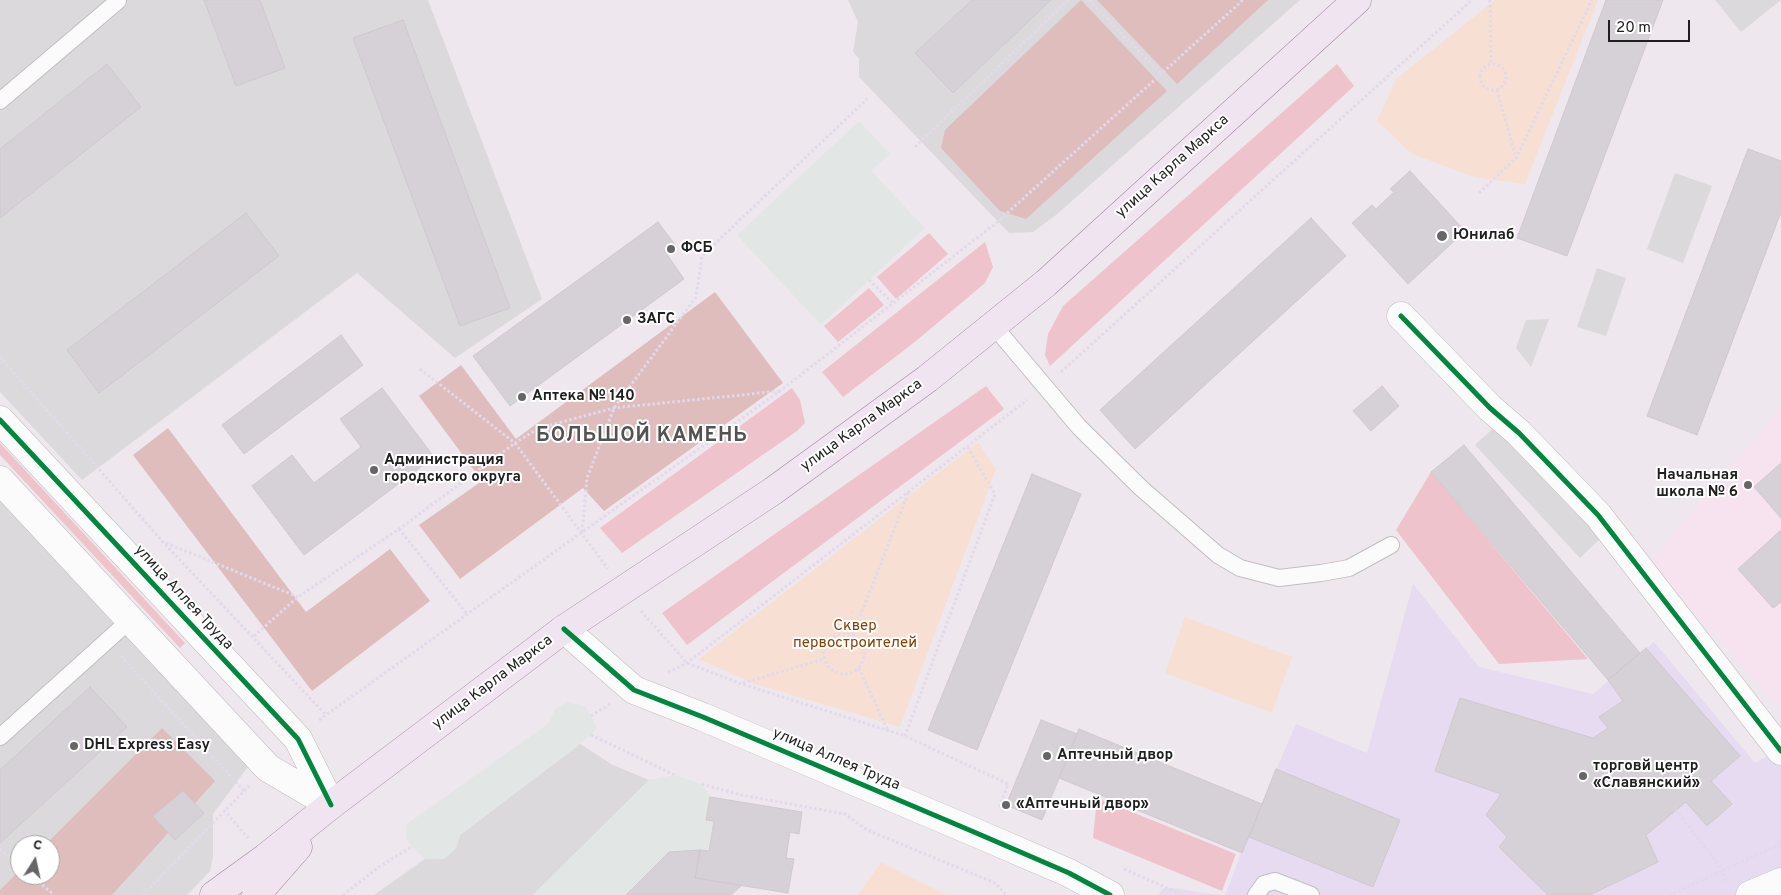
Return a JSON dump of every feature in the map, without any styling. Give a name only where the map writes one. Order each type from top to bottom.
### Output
[{"type":"main road","name":"улица Карла Маркса","points":[[214,895],[564,629],[773,491],[927,379],[1046,282],[1356,0]]},
{"type":"main road","name":"улица Карла Маркса","points":[[256,895],[331,806]]},
{"type":"street","points":[[1401,316],[1490,408],[1519,433],[1598,515],[1781,751]]},
{"type":"street","name":"улица Аллея Труда","points":[[0,420],[298,739],[331,806]]},
{"type":"street","points":[[0,480],[268,768],[331,806]]},
{"type":"street","name":"улица Аллея Труда","points":[[564,629],[634,690],[712,721],[1072,884],[1110,895]]},
{"type":"street","points":[[1737,891],[1781,882]]},
{"type":"lane","points":[[0,101],[118,1]]},
{"type":"lane","points":[[993,325],[1079,427],[1134,481],[1218,555],[1240,568],[1279,578],[1320,574],[1349,568],[1391,545]]},
{"type":"lane","points":[[0,737],[130,620]]},
{"type":"lane","points":[[1256,895],[1264,884],[1275,881],[1312,895]]},
{"type":"path","points":[[915,147],[1068,0]]},
{"type":"path","points":[[1089,0],[1161,74]]},
{"type":"path","points":[[298,739],[325,714],[780,391],[995,224],[1243,0]]},
{"type":"path","points":[[1490,0],[1491,64]]},
{"type":"path","points":[[1479,193],[1516,158],[1592,0]]},
{"type":"path","points":[[1491,64],[1498,64],[1504,70],[1506,80],[1496,90],[1486,88],[1480,80],[1482,69],[1491,64]]},
{"type":"path","points":[[1496,90],[1516,158]]},
{"type":"path","points":[[582,533],[587,478],[614,408],[696,297],[702,256],[867,99]]},
{"type":"path","points":[[869,280],[893,303]]},
{"type":"path","points":[[0,357],[163,542],[254,636],[325,714]]},
{"type":"path","points":[[420,369],[515,443],[623,590],[687,663],[742,684],[905,736],[1008,784],[1000,806],[1003,811],[1011,815]]},
{"type":"path","points":[[254,636],[298,597],[399,529],[515,443],[539,428],[614,408],[780,391]]},
{"type":"path","points":[[905,736],[995,494],[967,446]]},
{"type":"path","points":[[853,636],[909,490]]},
{"type":"path","points":[[399,529],[467,614]]},
{"type":"path","points":[[163,542],[298,597]]},
{"type":"path","points":[[844,633],[853,636],[864,648],[863,662],[859,668],[850,673],[840,674],[829,668],[824,659],[824,650],[831,638],[844,633]]},
{"type":"path","points":[[742,684],[824,659]]},
{"type":"path","points":[[859,668],[888,731]]},
{"type":"path","points":[[591,736],[626,754],[675,775]]},
{"type":"path","points":[[143,895],[224,810],[268,768]]},
{"type":"path","points":[[702,784],[741,795],[845,814],[867,830],[996,883],[1006,895]]},
{"type":"path","points":[[1676,810],[1737,891]]},
{"type":"path","points":[[1669,895],[1724,872],[1781,844]]},
{"type":"path","points":[[343,895],[379,867],[411,847]]},
{"type":"path","points":[[0,849],[10,858]]},
{"type":"path","points":[[1122,868],[1183,895]]},
{"type":"path","points":[[42,885],[54,895]]},
{"type":"shaded area","points":[[0,0],[428,0],[542,299],[455,358],[357,273],[82,480],[0,392]]},
{"type":"shaded area","points":[[848,0],[1300,0],[1056,215],[1033,232],[1009,233],[859,77],[859,59],[853,52],[858,22]]},
{"type":"shaded area","points":[[1081,0],[1167,91],[1026,219],[1000,211],[941,148],[945,130]]},
{"type":"shaded area","points":[[1097,0],[1268,0],[1177,84]]},
{"type":"shaded area","points":[[1715,0],[1781,0],[1741,32]]},
{"type":"shaded area","points":[[1337,64],[1354,86],[1050,366],[1045,355],[1048,334],[1063,306]]},
{"type":"shaded area","points":[[859,121],[890,154],[871,171],[925,228],[821,325],[737,235]]},
{"type":"shaded area","points":[[1675,173],[1712,186],[1683,263],[1647,249]]},
{"type":"shaded area","points":[[929,233],[948,254],[896,299],[877,277]]},
{"type":"shaded area","points":[[985,242],[993,267],[985,283],[916,341],[843,397],[822,372]]},
{"type":"shaded area","points":[[1597,268],[1626,278],[1606,336],[1577,327]]},
{"type":"shaded area","points":[[869,288],[884,305],[838,342],[824,326]]},
{"type":"shaded area","points":[[715,292],[783,383],[604,511],[583,488],[460,579],[419,525],[482,481],[419,396],[461,365],[516,439]]},
{"type":"shaded area","points":[[1549,319],[1531,367],[1516,348],[1526,320]]},
{"type":"shaded area","points":[[986,386],[1004,409],[687,645],[662,613]]},
{"type":"shaded area","points":[[792,388],[800,400],[805,423],[797,431],[622,553],[600,528]]},
{"type":"shaded area","name":"Начальная школа № 6","points":[[1781,408],[1781,709],[1649,562]]},
{"type":"shaded area","points":[[1498,424],[1603,536],[1580,558],[1475,445]]},
{"type":"shaded area","points":[[168,428],[306,612],[390,549],[430,601],[312,691],[133,455]]},
{"type":"shaded area","points":[[0,443],[185,643],[180,648],[0,455]]},
{"type":"shaded area","points":[[1431,472],[1588,659],[1499,664],[1396,530]]},
{"type":"shaded area","points":[[0,499],[250,764],[213,814],[213,857],[210,871],[187,895],[0,895]]},
{"type":"shaded area","points":[[1413,584],[1479,667],[1593,694],[1654,642],[1755,763],[1781,749],[1781,895],[1225,895],[1247,838],[1296,724],[1367,753]]},
{"type":"shaded area","points":[[568,702],[586,707],[597,727],[591,735],[460,835],[456,848],[443,859],[425,859],[411,847],[406,837],[407,824],[549,723],[555,709]]},
{"type":"shaded area","points":[[162,728],[215,781],[112,895],[0,895],[0,890],[10,880],[10,885],[60,885],[60,835],[55,835]]},
{"type":"shaded area","points":[[580,744],[613,765],[649,780],[533,895],[374,895],[425,859],[444,859],[456,848],[460,835]]},
{"type":"shaded area","points":[[675,775],[702,784],[710,797],[706,820],[714,821],[709,851],[669,852],[626,895],[533,895],[649,780]]},
{"type":"shaded area","points":[[1097,798],[1236,854],[1222,891],[1093,838]]},
{"type":"shaded area","points":[[1165,887],[1219,895],[1158,895]]},
{"type":"green space","points":[[1495,0],[1598,0],[1525,184],[1474,177],[1412,154],[1377,121],[1396,79]]},
{"type":"green space","name":"Сквер первостроителей","points":[[978,442],[996,469],[900,727],[755,684],[699,659]]},
{"type":"green space","points":[[1185,617],[1292,657],[1272,713],[1165,673]]},
{"type":"green space","points":[[881,862],[947,895],[858,895]]},
{"type":"building","points":[[204,0],[260,0],[285,68],[236,86]]},
{"type":"building","points":[[972,0],[1051,0],[953,93],[915,53]]},
{"type":"building","points":[[1606,0],[1663,0],[1567,256],[1517,238]]},
{"type":"building","points":[[403,20],[510,308],[460,326],[353,38]]},
{"type":"building","points":[[107,64],[141,107],[0,218],[0,149]]},
{"type":"building","points":[[1748,149],[1781,161],[1781,212],[1697,435],[1647,416]]},
{"type":"building","points":[[1410,171],[1465,231],[1408,284],[1352,223],[1372,205],[1376,209],[1394,192],[1390,189]]},
{"type":"building","points":[[246,213],[279,256],[99,393],[67,350]]},
{"type":"building","points":[[1311,218],[1346,256],[1135,449],[1100,410]]},
{"type":"building","points":[[658,222],[676,246],[666,253],[684,279],[510,406],[473,356]]},
{"type":"building","points":[[341,335],[363,365],[244,454],[222,425]]},
{"type":"building","points":[[1382,386],[1399,406],[1371,431],[1353,411]]},
{"type":"building","name":"Администрация городского округа","points":[[382,388],[434,457],[304,555],[252,486],[292,455],[314,483],[361,447],[340,419]]},
{"type":"building","points":[[1464,445],[1640,653],[1608,680],[1431,472]]},
{"type":"building","points":[[1781,463],[1781,518],[1754,487]]},
{"type":"building","points":[[1032,474],[1081,494],[977,750],[928,730]]},
{"type":"building","points":[[1781,530],[1781,602],[1773,608],[1738,569]]},
{"type":"building","name":"торговй центр «Славянский»","points":[[1646,648],[1740,756],[1711,781],[1732,804],[1707,826],[1686,802],[1646,835],[1658,862],[1590,895],[1548,895],[1499,847],[1507,837],[1486,815],[1501,794],[1435,771],[1460,698],[1593,738],[1608,728],[1599,717],[1623,701],[1608,680]]},
{"type":"building","points":[[90,687],[127,727],[0,843],[0,770]]},
{"type":"building","name":"Аптечный двор","points":[[1041,720],[1077,734],[1042,820],[1006,805]]},
{"type":"building","points":[[1079,729],[1262,804],[1242,853],[1059,778]]},
{"type":"building","points":[[1276,769],[1400,820],[1373,887],[1249,837]]},
{"type":"building","points":[[183,791],[204,813],[175,840],[153,816]]},
{"type":"building","points":[[710,797],[802,812],[799,834],[790,832],[786,858],[794,859],[788,893],[695,878],[700,850],[709,851],[714,821],[706,820]]},
{"type":"building","points":[[700,850],[695,878],[742,885],[731,895],[626,895],[669,852]]},
{"type":"cycle path","points":[[1401,316],[1490,408],[1519,433],[1598,515],[1781,751]]},
{"type":"cycle path","points":[[0,420],[298,739],[331,805]]},
{"type":"cycle path","points":[[564,629],[634,690],[703,717],[974,832],[1069,873],[1110,895]]},
{"type":"place","name":"Юнилаб","points":[[1442,236]]},
{"type":"place","name":"ФСБ","points":[[671,249]]},
{"type":"place","name":"ЗАГС","points":[[627,320]]},
{"type":"place","name":"Аптека № 140","points":[[522,397]]},
{"type":"place","name":"Администрация городского округа","points":[[374,470]]},
{"type":"place","name":"Начальная школа № 6","points":[[1748,485]]},
{"type":"place","name":"DHL Express Easy","points":[[74,746]]},
{"type":"place","name":"Аптечный двор","points":[[1047,756]]},
{"type":"place","name":"торговй центр «Славянский»","points":[[1583,776]]},
{"type":"place","name":"«Аптечный двор»","points":[[1006,805]]},
{"type":"district","name":"БОЛЬШОЙ КАМЕНЬ","points":[[642,437]]}]
